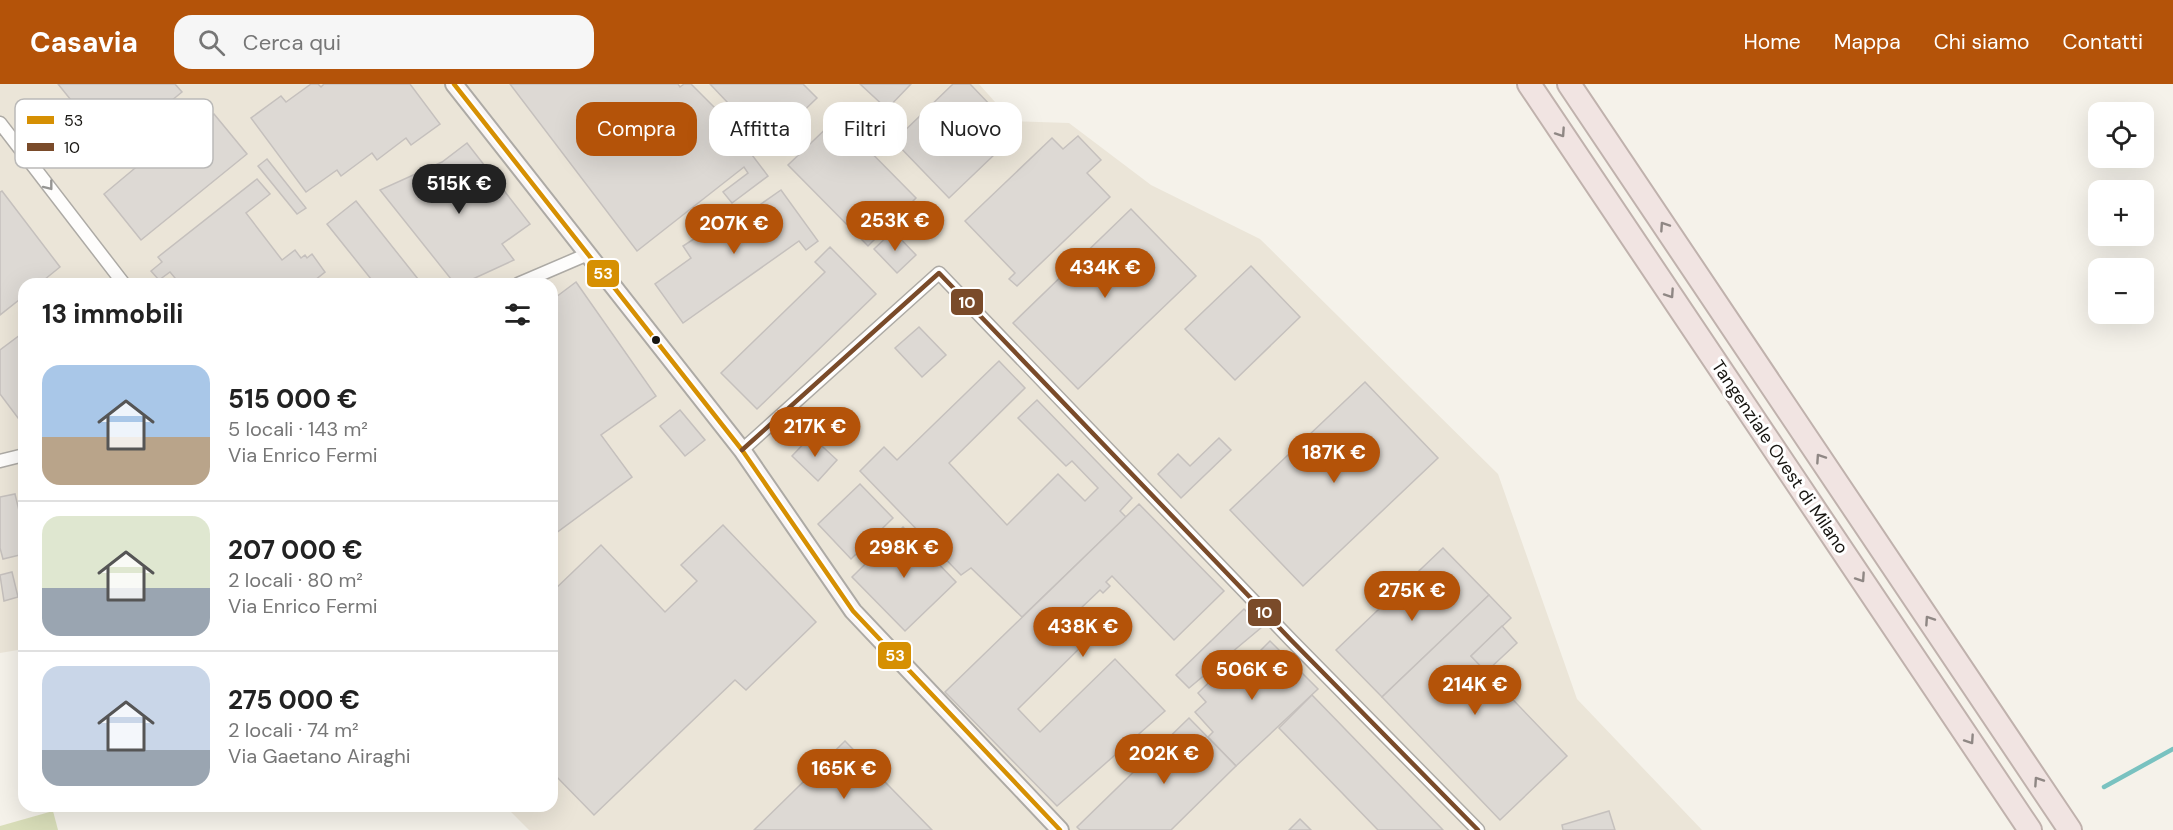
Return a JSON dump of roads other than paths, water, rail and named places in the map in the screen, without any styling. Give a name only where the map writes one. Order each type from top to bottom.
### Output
[{"type":"highway","name":"Tangenziale Ovest di Milano","points":[[1529,84],[2030,830]]},
{"type":"highway","name":"Tangenziale Ovest di Milano","points":[[1569,84],[2070,830]]},
{"type":"street","points":[[454,84],[742,450],[854,611],[1060,830]]},
{"type":"street","points":[[0,123],[15,142]]},
{"type":"street","points":[[35,168],[119,278]]},
{"type":"street","points":[[532,278],[588,254]]},
{"type":"street","points":[[742,450],[939,273],[1291,640],[1478,830]]},
{"type":"street","points":[[0,461],[18,456]]},
{"type":"waterway","points":[[2104,787],[2173,749]]}]
